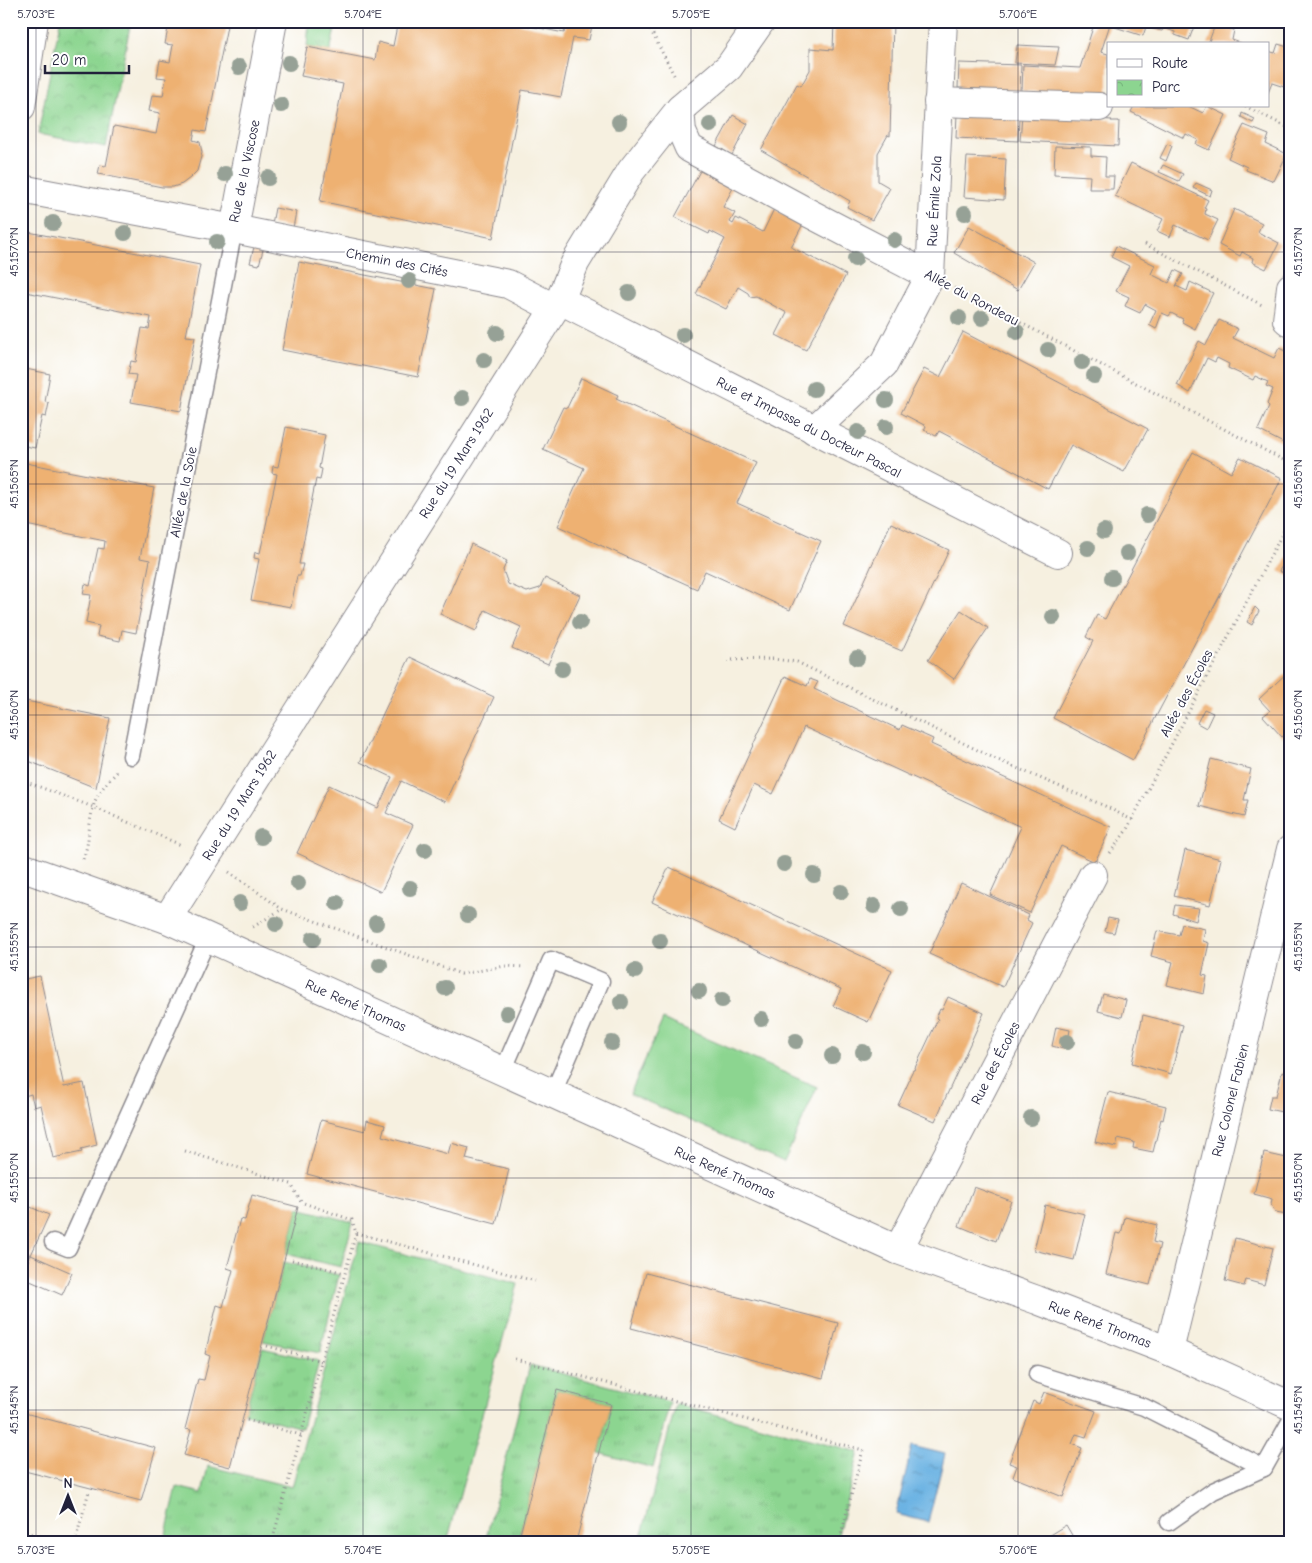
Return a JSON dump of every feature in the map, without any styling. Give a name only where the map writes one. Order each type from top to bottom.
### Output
[{"type":"street","points":[[21,107],[34,21]]},
{"type":"street","name":"Rue de la Viscose","points":[[21,189],[234,229],[273,21]]},
{"type":"street","name":"Rue du 19 Mars 1962","points":[[167,919],[557,304],[575,263],[631,171],[680,110],[729,67],[761,21]]},
{"type":"street","name":"Rue Émile Zola","points":[[814,430],[884,364],[930,276],[943,21]]},
{"type":"street","points":[[938,102],[1099,107]]},
{"type":"street","name":"Allée du Rondeau","points":[[680,110],[682,132],[689,148],[930,276]]},
{"type":"street","name":"Chemin des Cités","points":[[234,229],[508,284],[557,304]]},
{"type":"street","name":"Rue et Impasse du Docteur Pascal","points":[[557,304],[814,430],[1058,553]]},
{"type":"street","name":"Rue Colonel Fabien","points":[[1169,1351],[1291,849]]},
{"type":"street","name":"Rue René Thomas","points":[[21,867],[167,919],[898,1250],[1169,1351],[1291,1406]]},
{"type":"street","name":"Rue des Écoles","points":[[898,1250],[1092,875]]},
{"type":"lane","name":"Allée de la Soie","points":[[131,756],[234,229]]},
{"type":"lane","points":[[53,1242],[68,1248],[208,938]]},
{"type":"lane","points":[[503,1071],[551,960],[601,982],[553,1093]]},
{"type":"lane","points":[[1036,1374],[1144,1407],[1264,1468]]},
{"type":"lane","points":[[1169,1522],[1213,1492],[1264,1468],[1291,1420]]},
{"type":"path","points":[[646,21],[677,79],[680,110]]},
{"type":"path","points":[[1248,108],[1291,129]]},
{"type":"path","points":[[1145,244],[1265,307],[1290,307]]},
{"type":"path","name":"Allée du Rondeau","points":[[930,276],[1291,464]]},
{"type":"path","name":"Allée des Écoles","points":[[1092,875],[1126,831],[1291,517]]},
{"type":"path","points":[[727,660],[772,659],[797,662],[998,760],[1105,806],[1132,820]]},
{"type":"path","points":[[71,885],[87,849],[93,807],[100,791],[131,756]]},
{"type":"path","points":[[21,780],[93,807],[185,846],[204,860],[233,874],[282,909],[461,974],[505,966],[535,967],[546,972]]},
{"type":"path","points":[[185,1151],[290,1184],[301,1202],[352,1220],[356,1233],[272,1542]]},
{"type":"path","points":[[356,1233],[535,1281]]},
{"type":"path","points":[[292,1260],[345,1273]]},
{"type":"path","points":[[267,1346],[321,1360]]},
{"type":"path","points":[[514,1359],[863,1450],[839,1542]]},
{"type":"path","points":[[247,1420],[301,1434]]},
{"type":"path","points":[[75,1542],[89,1491]]},
{"type":"path","points":[[21,1531],[61,1542]]},
{"type":"green space","points":[[60,21],[131,21],[106,147],[38,134]]},
{"type":"green space","points":[[309,21],[337,21],[330,51],[307,47]]},
{"type":"green space","points":[[663,1019],[817,1087],[784,1162],[630,1094]]},
{"type":"green space","points":[[298,1208],[353,1222],[341,1267],[286,1254]]},
{"type":"green space","points":[[359,1242],[518,1284],[447,1542],[164,1542],[177,1487],[202,1493],[208,1466],[292,1487]]},
{"type":"green space","points":[[284,1262],[339,1275],[320,1353],[263,1341]]},
{"type":"green space","points":[[262,1348],[319,1361],[302,1428],[245,1413]]},
{"type":"green space","points":[[530,1365],[670,1402],[653,1468],[599,1453],[611,1404],[557,1390],[518,1542],[485,1542]]},
{"type":"green space","points":[[676,1404],[859,1452],[836,1542],[640,1542]]},
{"type":"water","points":[[912,1446],[945,1454],[928,1522],[896,1514]]},
{"type":"building","points":[[178,21],[228,21],[206,132],[195,130],[193,140],[200,142],[202,153],[197,171],[182,184],[173,187],[162,187],[98,174],[100,165],[106,166],[114,126],[156,134],[160,113],[149,111],[152,95],[163,96],[166,78],[157,77],[160,60],[170,62],[173,45],[165,44],[169,23],[177,24]]},
{"type":"building","points":[[398,21],[505,21],[564,33],[567,21],[593,21],[589,40],[573,38],[561,97],[522,90],[493,238],[320,201],[343,84],[301,76],[307,47],[375,60],[378,42],[393,46]]},
{"type":"building","points":[[834,21],[893,21],[890,136],[888,135],[878,153],[878,181],[890,188],[872,220],[847,207],[850,201],[761,150],[797,84],[801,86],[810,70],[810,48],[833,50]]},
{"type":"building","points":[[1095,21],[1111,21],[1101,52],[1107,54],[1107,95],[1022,91],[1023,65],[1080,68]]},
{"type":"building","points":[[1113,21],[1196,21],[1189,40],[1175,35],[1175,32],[1164,28],[1162,31],[1146,27],[1143,36],[1112,26]]},
{"type":"building","points":[[1215,25],[1234,30],[1232,40],[1238,42],[1209,42]]},
{"type":"building","points":[[1278,44],[1291,48],[1291,75],[1287,88],[1272,83],[1270,88],[1270,52],[1275,53]]},
{"type":"building","points":[[1017,45],[1059,47],[1055,65],[1015,63]]},
{"type":"building","points":[[959,63],[1021,65],[1020,91],[958,88]]},
{"type":"building","points":[[1133,108],[1192,108],[1203,113],[1206,108],[1211,108],[1226,115],[1209,150],[1196,144],[1198,140],[1186,134],[1184,138],[1131,112]]},
{"type":"building","points":[[957,113],[1019,115],[1018,141],[956,138]]},
{"type":"building","points":[[1242,113],[1255,119],[1253,123],[1241,117]]},
{"type":"building","points":[[733,115],[748,124],[732,155],[716,146]]},
{"type":"building","points":[[1022,115],[1119,121],[1118,146],[1020,141]]},
{"type":"building","points":[[1244,125],[1269,135],[1266,144],[1287,154],[1274,181],[1246,170],[1247,167],[1228,158]]},
{"type":"building","points":[[1167,144],[1172,146],[1166,161],[1160,158]]},
{"type":"building","points":[[1055,146],[1091,147],[1091,156],[1106,157],[1105,176],[1114,176],[1113,189],[1089,189],[1090,176],[1054,174]]},
{"type":"building","points":[[967,157],[1006,159],[1004,200],[964,197]]},
{"type":"building","points":[[1131,163],[1208,200],[1204,208],[1206,209],[1205,214],[1218,220],[1208,240],[1175,225],[1170,237],[1157,231],[1163,219],[1115,196]]},
{"type":"building","points":[[1163,165],[1183,174],[1179,181],[1159,172]]},
{"type":"building","points":[[700,171],[733,188],[723,207],[735,213],[730,222],[733,224],[736,218],[763,232],[774,209],[803,224],[791,247],[846,275],[806,350],[776,335],[787,313],[756,296],[750,297],[748,293],[738,287],[726,309],[696,294],[725,239],[710,231],[709,234],[675,217]]},
{"type":"building","points":[[1196,183],[1212,190],[1210,196],[1193,188]]},
{"type":"building","points":[[275,208],[296,212],[293,228],[272,224]]},
{"type":"building","points":[[1234,209],[1262,223],[1258,232],[1279,243],[1266,269],[1252,262],[1253,258],[1242,252],[1240,256],[1219,245]]},
{"type":"building","points":[[969,226],[1034,262],[1018,290],[954,253]]},
{"type":"building","points":[[23,231],[200,265],[186,336],[195,337],[181,411],[131,402],[136,375],[128,374],[131,361],[136,362],[142,328],[149,329],[151,317],[21,291],[21,241]]},
{"type":"building","points":[[1116,246],[1155,265],[1151,274],[1169,283],[1175,270],[1183,274],[1176,286],[1187,291],[1190,282],[1213,293],[1195,329],[1182,322],[1183,319],[1171,313],[1169,316],[1162,313],[1156,329],[1149,325],[1156,310],[1145,304],[1140,313],[1125,306],[1129,297],[1116,291],[1129,266],[1111,257]]},
{"type":"building","points":[[254,247],[263,250],[259,265],[250,263]]},
{"type":"building","points":[[299,262],[436,289],[418,377],[282,350]]},
{"type":"building","points":[[1219,320],[1238,329],[1233,338],[1274,358],[1279,348],[1291,354],[1291,406],[1287,414],[1291,415],[1291,438],[1287,445],[1258,430],[1269,406],[1267,404],[1273,389],[1266,386],[1268,382],[1255,376],[1253,380],[1228,368],[1229,364],[1217,358],[1215,362],[1207,358],[1190,393],[1177,385],[1199,341],[1206,345]]},
{"type":"building","points":[[963,332],[1148,429],[1124,472],[1071,445],[1048,489],[939,431],[936,436],[924,430],[926,426],[901,413],[924,369],[940,377]]},
{"type":"building","points":[[21,368],[50,374],[45,402],[49,403],[46,417],[42,416],[35,448],[21,445]]},
{"type":"building","points":[[581,378],[618,395],[616,399],[756,463],[737,503],[821,541],[790,610],[705,571],[697,589],[558,526],[584,468],[543,449],[563,407],[567,408]]},
{"type":"building","points":[[286,427],[325,435],[319,468],[322,469],[320,480],[316,479],[299,564],[303,564],[300,576],[297,576],[291,607],[251,600],[259,559],[254,558],[255,552],[260,553],[277,474],[272,473],[273,466],[278,467]]},
{"type":"building","points":[[1193,452],[1231,473],[1240,457],[1282,478],[1133,760],[1053,718],[1093,641],[1086,637],[1097,615],[1105,619]]},
{"type":"building","points":[[21,462],[154,488],[140,558],[150,560],[136,633],[122,630],[120,641],[97,636],[99,626],[86,623],[91,595],[83,594],[85,584],[90,586],[98,548],[104,549],[105,541],[21,524]]},
{"type":"building","points":[[891,523],[949,550],[902,651],[844,626]]},
{"type":"building","points":[[471,544],[507,561],[503,570],[508,584],[527,592],[540,588],[545,578],[580,595],[548,664],[512,648],[521,627],[485,610],[476,631],[440,614]]},
{"type":"building","points":[[1291,551],[1291,577],[1279,571]]},
{"type":"building","points":[[1255,607],[1259,611],[1252,625],[1247,622]]},
{"type":"building","points":[[961,610],[988,628],[954,679],[928,660]]},
{"type":"building","points":[[410,657],[494,697],[445,802],[401,781],[386,813],[413,825],[381,892],[297,853],[329,785],[378,808],[392,777],[360,762]]},
{"type":"building","points":[[1290,670],[1291,729],[1282,737],[1263,716],[1270,711],[1259,699]]},
{"type":"building","points":[[785,676],[807,686],[810,679],[818,682],[814,689],[900,730],[902,725],[933,739],[931,744],[1111,827],[1095,862],[1061,846],[1030,913],[990,895],[1021,827],[804,727],[773,794],[754,785],[735,827],[719,819]]},
{"type":"building","points":[[21,700],[110,718],[96,788],[21,758]]},
{"type":"building","points":[[1204,709],[1213,713],[1206,728],[1197,723]]},
{"type":"building","points":[[1211,759],[1251,769],[1244,800],[1248,800],[1244,817],[1199,806]]},
{"type":"building","points":[[1185,850],[1221,859],[1210,905],[1174,896]]},
{"type":"building","points":[[669,867],[892,970],[868,1022],[833,1006],[841,989],[652,902]]},
{"type":"building","points":[[961,883],[1029,915],[1027,920],[1032,923],[1003,987],[929,954]]},
{"type":"building","points":[[1175,905],[1199,908],[1196,921],[1173,914]]},
{"type":"building","points":[[1108,918],[1118,920],[1114,933],[1105,931]]},
{"type":"building","points":[[1182,924],[1205,929],[1203,941],[1209,943],[1202,975],[1207,976],[1204,994],[1167,985],[1173,962],[1151,956],[1157,931],[1179,935]]},
{"type":"building","points":[[21,976],[24,976],[25,979],[40,976],[64,1087],[84,1083],[97,1145],[81,1149],[82,1152],[53,1158],[41,1105],[34,1107],[31,1094],[21,1097]]},
{"type":"building","points":[[1103,994],[1126,1000],[1122,1017],[1098,1011]]},
{"type":"building","points":[[948,997],[984,1013],[935,1121],[898,1105],[938,1019],[936,1018],[940,1009],[942,1010]]},
{"type":"building","points":[[1143,1015],[1183,1025],[1171,1074],[1132,1063]]},
{"type":"building","points":[[1056,1027],[1070,1030],[1068,1041],[1064,1044],[1063,1049],[1052,1046]]},
{"type":"building","points":[[1282,1072],[1291,1074],[1291,1114],[1268,1109],[1271,1096],[1276,1096]]},
{"type":"building","points":[[1108,1092],[1166,1106],[1153,1152],[1133,1148],[1134,1142],[1118,1138],[1116,1147],[1095,1142]]},
{"type":"building","points":[[321,1120],[365,1131],[367,1120],[385,1125],[382,1136],[448,1154],[451,1143],[469,1148],[466,1159],[509,1169],[496,1224],[307,1174]]},
{"type":"building","points":[[1264,1153],[1291,1159],[1291,1216],[1276,1213],[1271,1205],[1272,1199],[1254,1194]]},
{"type":"building","points":[[974,1187],[1011,1201],[996,1241],[959,1226]]},
{"type":"building","points":[[252,1195],[298,1207],[230,1467],[184,1455],[191,1430],[185,1429],[198,1379],[204,1380],[210,1356],[205,1354],[217,1305],[223,1307],[233,1270],[227,1268],[240,1219],[245,1220]]},
{"type":"building","points":[[1045,1205],[1085,1214],[1074,1260],[1034,1250]]},
{"type":"building","points":[[28,1206],[49,1215],[31,1255],[21,1251],[21,1221]]},
{"type":"building","points":[[1125,1217],[1157,1225],[1153,1242],[1160,1244],[1150,1285],[1106,1274],[1116,1233],[1121,1234]]},
{"type":"building","points":[[1235,1238],[1273,1248],[1264,1285],[1246,1280],[1244,1286],[1225,1281]]},
{"type":"building","points":[[31,1255],[72,1273],[62,1295],[21,1277]]},
{"type":"building","points":[[646,1273],[838,1323],[823,1378],[631,1328]]},
{"type":"building","points":[[557,1390],[611,1404],[576,1542],[518,1542]]},
{"type":"building","points":[[1044,1392],[1096,1411],[1086,1437],[1076,1434],[1072,1444],[1082,1448],[1063,1497],[1013,1477],[1017,1466],[1009,1463],[1033,1401],[1039,1404]]},
{"type":"building","points":[[21,1412],[156,1448],[141,1501],[21,1470]]},
{"type":"building","points":[[1066,1525],[1076,1542],[1038,1542]]}]
